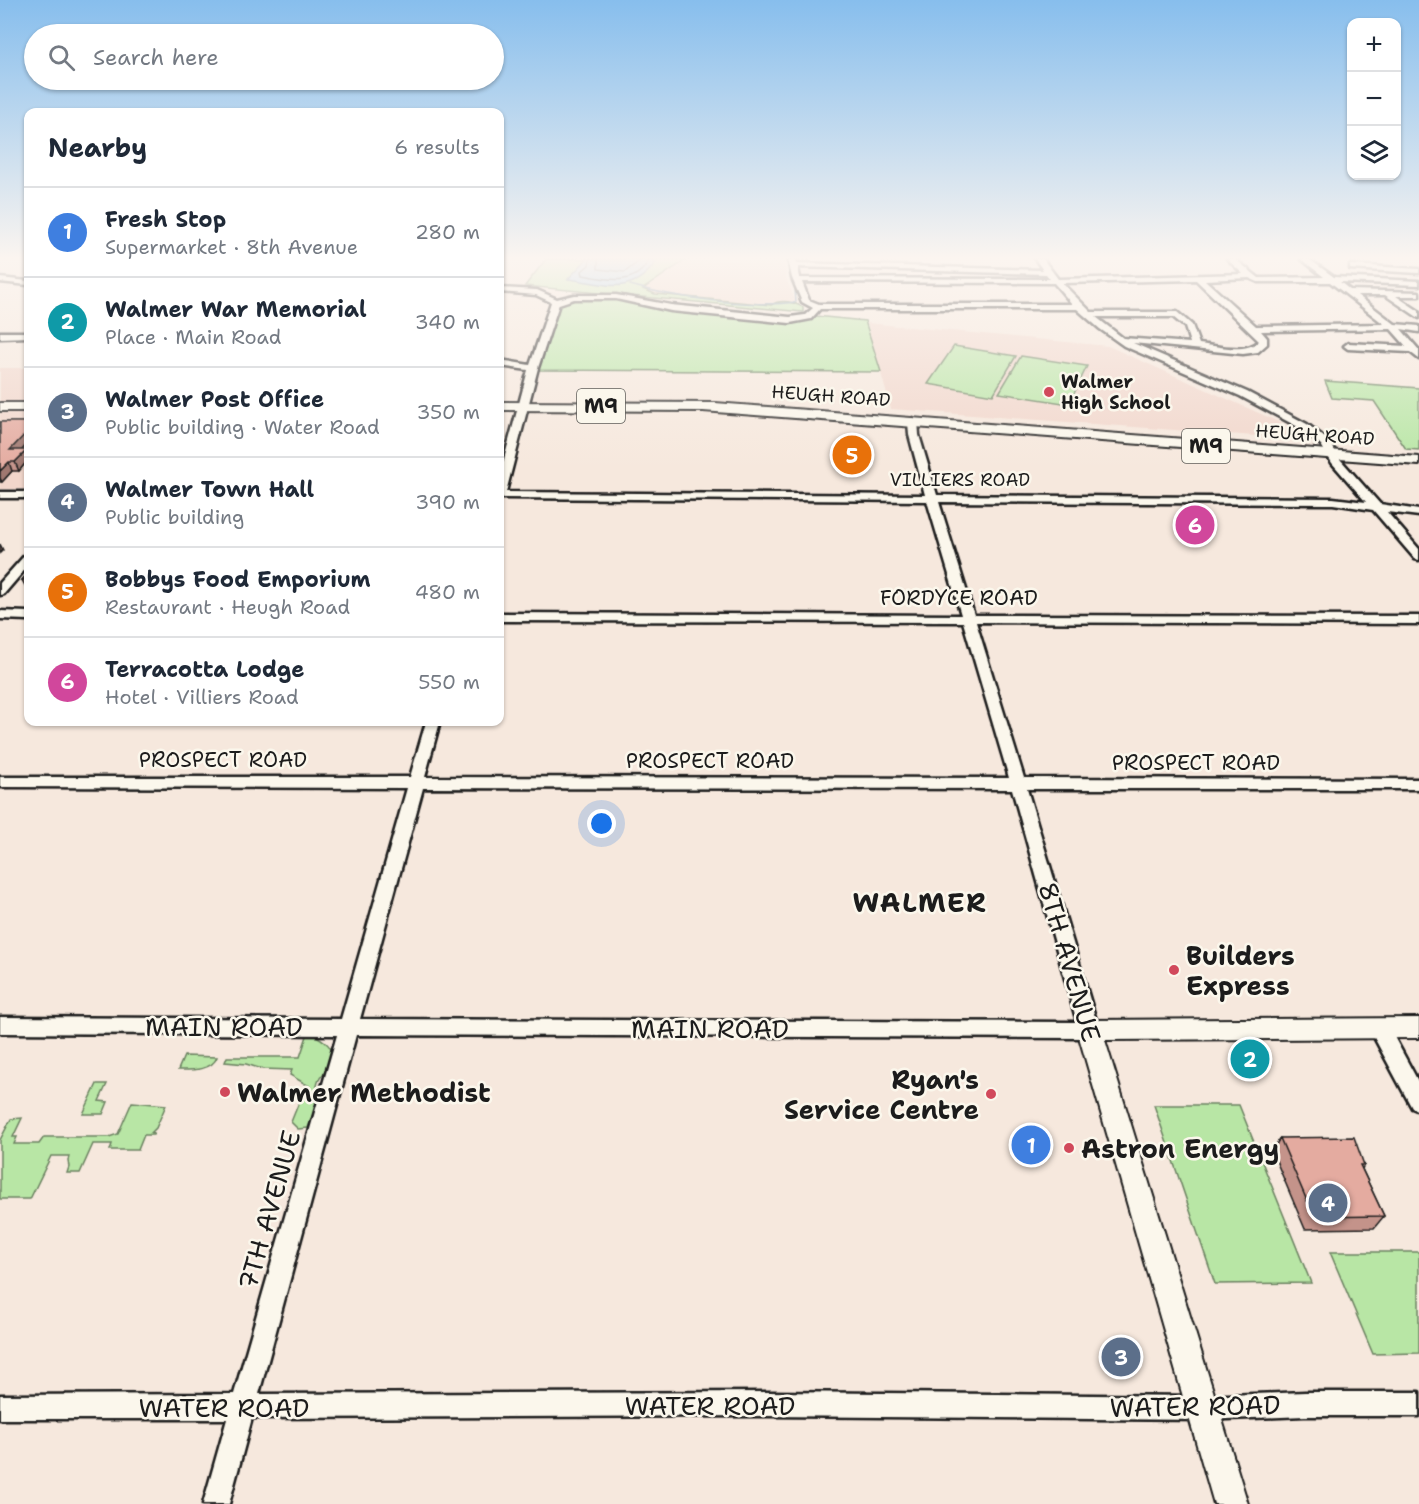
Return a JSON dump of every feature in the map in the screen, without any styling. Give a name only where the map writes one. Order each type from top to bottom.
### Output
[{"type":"main road","name":"HEUGH ROAD","points":[[504,406],[703,407],[1419,461]]},
{"type":"main road","points":[[0,407],[24,407]]},
{"type":"main road","name":"MAIN ROAD","points":[[1089,1030],[1419,1028]]},
{"type":"main road","name":"8TH AVENUE","points":[[1089,1030],[1231,1504]]},
{"type":"street","points":[[504,478],[522,406],[546,329]]},
{"type":"street","points":[[1108,329],[1139,350],[1267,405],[1303,424],[1419,556]]},
{"type":"street","points":[[1191,329],[1196,346]]},
{"type":"street","points":[[1253,330],[1281,329]]},
{"type":"street","points":[[1395,329],[1415,348]]},
{"type":"street","points":[[1120,339],[1243,351],[1255,350],[1264,341],[1253,330]]},
{"type":"street","points":[[0,335],[24,335]]},
{"type":"street","points":[[1348,346],[1415,348]]},
{"type":"street","points":[[504,364],[533,368]]},
{"type":"street","points":[[1267,405],[1298,425],[1327,453]]},
{"type":"street","name":"8TH AVENUE","points":[[912,422],[932,498],[1089,1030]]},
{"type":"street","points":[[0,493],[24,493]]},
{"type":"street","name":"VILLIERS ROAD","points":[[504,494],[1333,501],[1419,513]]},
{"type":"street","points":[[0,591],[24,564]]},
{"type":"street","points":[[0,615],[24,616]]},
{"type":"street","name":"FORDYCE ROAD","points":[[504,616],[1419,620]]},
{"type":"street","name":"7TH AVENUE","points":[[216,1504],[432,726]]},
{"type":"street","name":"PROSPECT ROAD","points":[[0,782],[1419,784]]},
{"type":"street","name":"MAIN ROAD","points":[[0,1025],[1089,1030]]},
{"type":"street","points":[[1379,1028],[1419,1102]]},
{"type":"street","name":"WATER ROAD","points":[[0,1407],[768,1404],[1202,1408],[1305,1404],[1419,1404]]},
{"type":"shaded area","name":"Walmer High School","points":[[869,329],[932,329],[1108,346],[1281,423],[1290,433],[1282,438],[891,409]]},
{"type":"shaded area","points":[[0,368],[24,368],[24,403],[0,404]]},
{"type":"shaded area","points":[[0,409],[24,409],[24,489],[0,489]]},
{"type":"green space","points":[[549,329],[868,329],[881,372],[536,370]]},
{"type":"green space","points":[[954,346],[1016,356],[993,395],[928,384]]},
{"type":"green space","points":[[1021,356],[1087,366],[1069,404],[999,393]]},
{"type":"green space","points":[[1325,381],[1419,388],[1419,450],[1406,449],[1374,401],[1332,398]]},
{"type":"green space","points":[[308,1033],[328,1045],[332,1061],[318,1082],[317,1100],[308,1128],[298,1129],[291,1122],[301,1097],[309,1086],[290,1075],[292,1070],[262,1069],[246,1064],[225,1062],[227,1057],[300,1057]]},
{"type":"green space","points":[[184,1056],[217,1057],[211,1065],[206,1067],[195,1070],[178,1070]]},
{"type":"green space","points":[[97,1084],[107,1084],[99,1101],[108,1102],[103,1114],[83,1114]]},
{"type":"green space","points":[[132,1102],[166,1105],[156,1128],[151,1133],[154,1133],[153,1135],[144,1135],[138,1150],[110,1150],[112,1144],[93,1144],[80,1173],[67,1173],[69,1156],[51,1156],[30,1199],[0,1199],[0,1140],[11,1119],[22,1118],[13,1137],[17,1137],[14,1144],[39,1144],[44,1137],[109,1137],[118,1134]]},
{"type":"green space","points":[[1154,1105],[1239,1105],[1311,1283],[1215,1284]]},
{"type":"green space","points":[[1330,1252],[1419,1252],[1419,1353],[1373,1354]]},
{"type":"building","points":[[0,422],[24,422],[24,435],[10,450],[24,450],[24,453],[0,471]]},
{"type":"building","points":[[1354,1137],[1364,1165],[1360,1165],[1384,1216],[1314,1217],[1280,1138]]},
{"type":"place","name":"Walmer High School","points":[[1049,392]]},
{"type":"place","name":"Bobbys Food Emporium","points":[[852,455]]},
{"type":"place","name":"Terracotta Lodge","points":[[1195,525]]},
{"type":"place","name":"Builders Express","points":[[1174,970]]},
{"type":"place","name":"Walmer War Memorial","points":[[1250,1059]]},
{"type":"place","name":"Walmer Methodist","points":[[225,1092]]},
{"type":"place","name":"Ryan's Service Centre","points":[[991,1094]]},
{"type":"place","name":"Fresh Stop","points":[[1031,1145]]},
{"type":"place","name":"Astron Energy","points":[[1069,1148]]},
{"type":"place","name":"Walmer Town Hall","points":[[1328,1203]]},
{"type":"place","name":"Walmer Post Office","points":[[1121,1357]]},
{"type":"district","name":"WALMER","points":[[920,902]]}]
